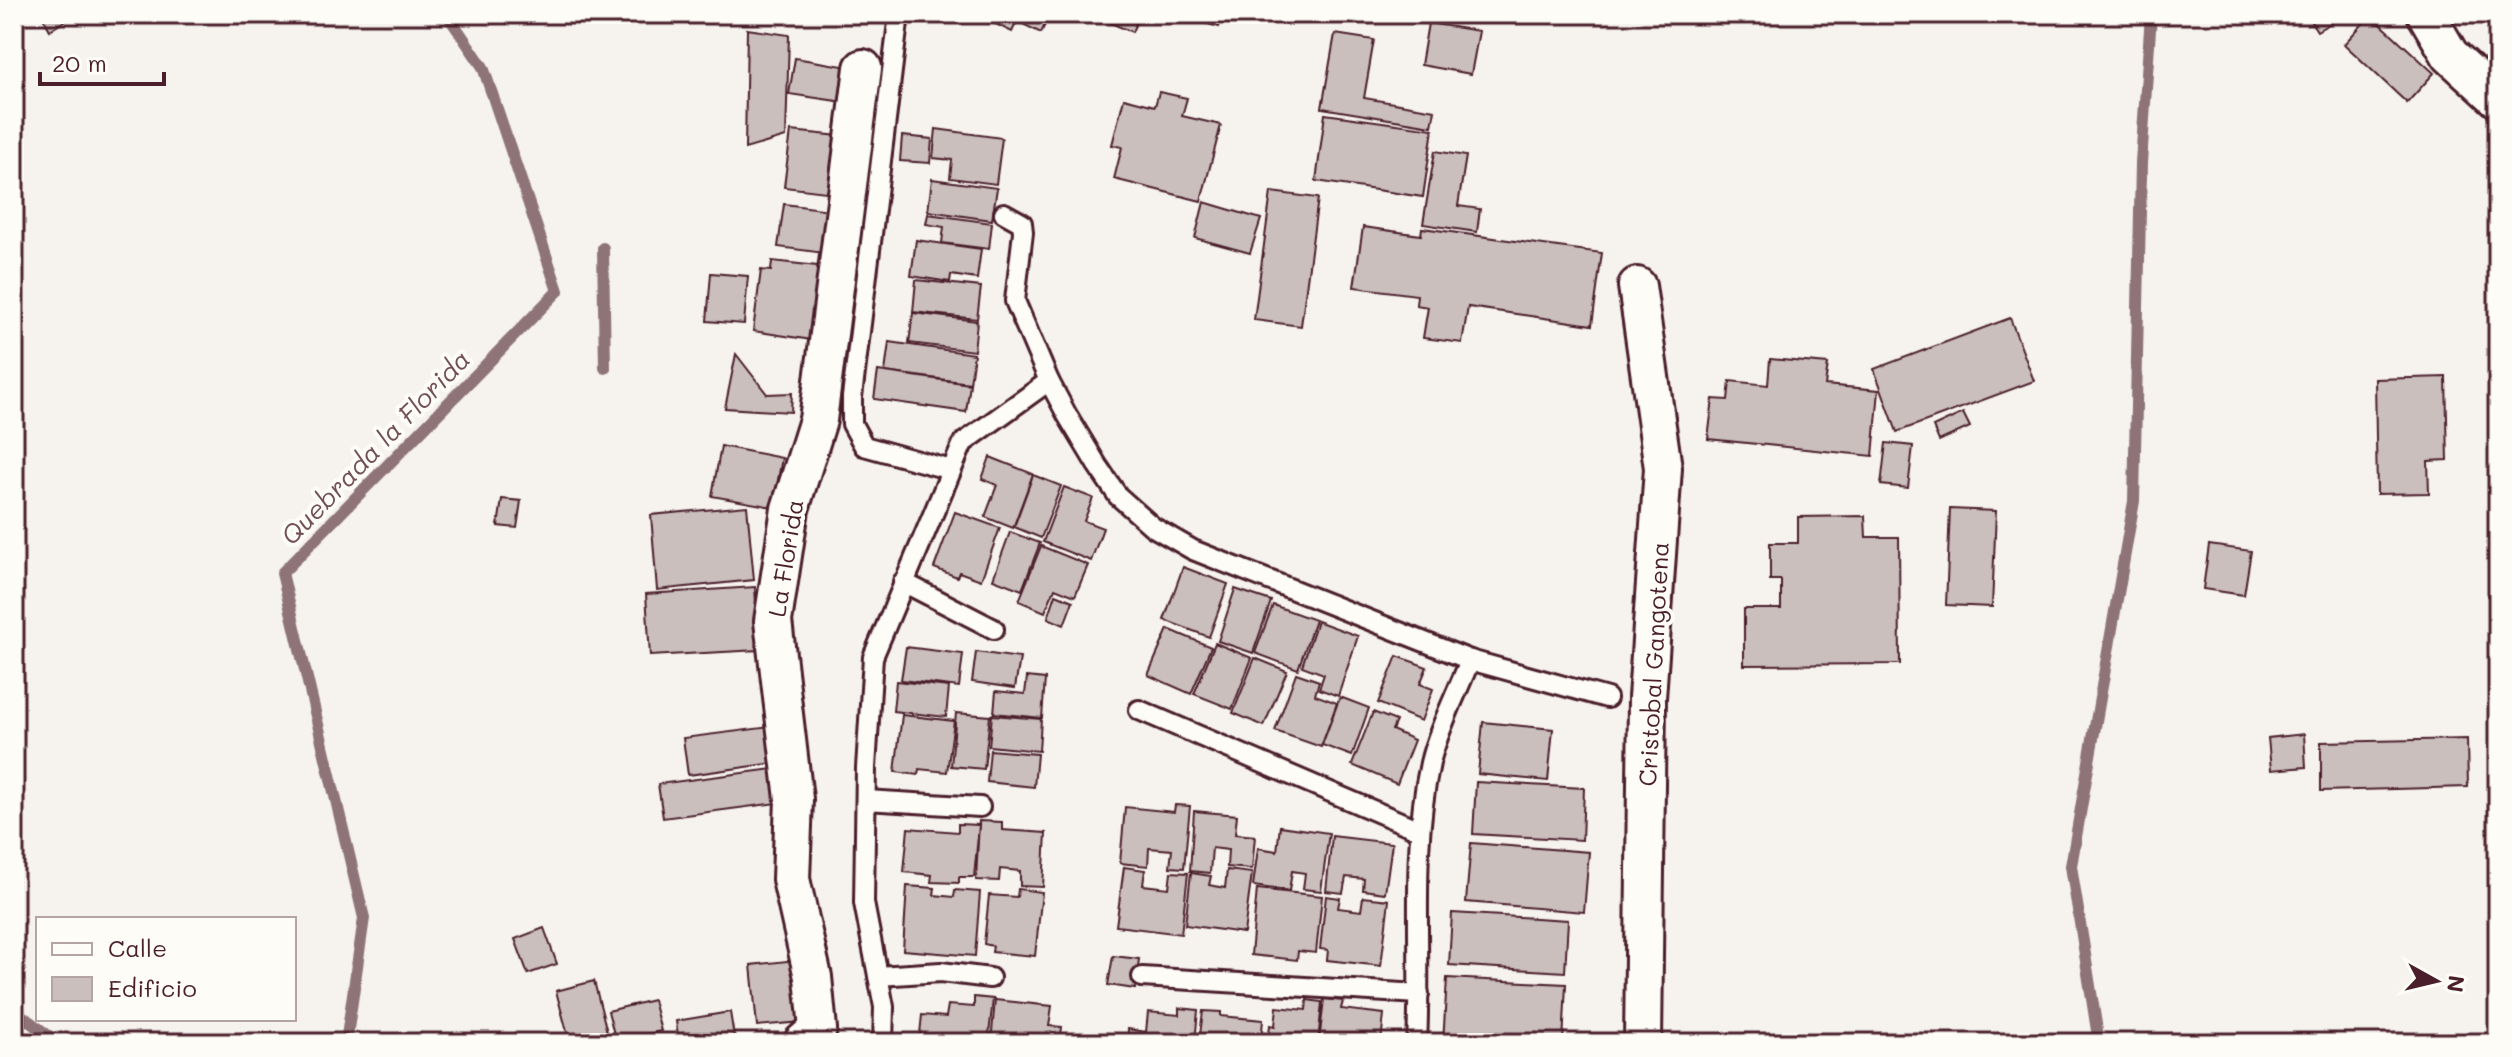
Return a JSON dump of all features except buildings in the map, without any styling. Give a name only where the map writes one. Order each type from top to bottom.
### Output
[{"type":"street","points":[[2426,14],[2450,55],[2498,99]]},
{"type":"street","name":"La Florida","points":[[802,1043],[818,1029],[813,977],[791,879],[794,799],[773,621],[790,509],[818,420],[863,68]]},
{"type":"street","name":"Cristobal Gangotena","points":[[1637,286],[1663,468],[1647,698],[1643,1043]]},
{"type":"lane","points":[[899,14],[852,397],[852,424],[864,446],[951,470]]},
{"type":"lane","points":[[1004,213],[1022,223],[1015,301],[1049,381],[1118,496],[1153,527],[1193,550],[1470,660],[1607,698]]},
{"type":"lane","points":[[883,1043],[884,1007],[864,903],[873,657],[963,443],[1049,381]]},
{"type":"lane","points":[[903,582],[994,629]]},
{"type":"lane","points":[[1417,1043],[1419,830],[1431,760],[1470,660]]},
{"type":"lane","points":[[1139,710],[1419,830]]},
{"type":"lane","points":[[866,800],[980,807]]},
{"type":"lane","points":[[878,976],[941,972],[990,978]]},
{"type":"lane","points":[[1142,977],[1419,994]]},
{"type":"waterway","name":"Quebrada la Florida","points":[[346,1043],[364,918],[282,573],[558,291],[483,67],[447,14]]},
{"type":"waterway","points":[[2099,1043],[2071,866],[2134,501],[2141,163],[2151,14]]},
{"type":"waterway","points":[[603,248],[605,368]]},
{"type":"waterway","points":[[14,1010],[58,1043]]}]
